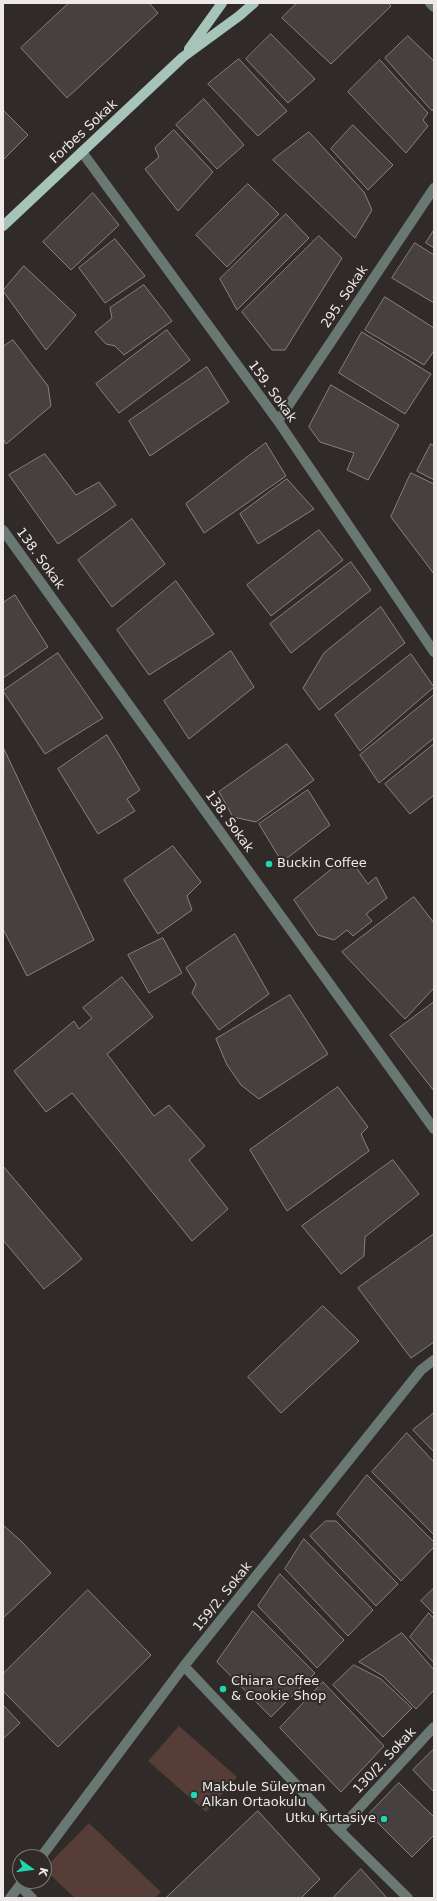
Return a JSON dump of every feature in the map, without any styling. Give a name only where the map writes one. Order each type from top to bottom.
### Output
[{"type":"main road","name":"Forbes Sokak","points":[[183,57],[222,3]]},
{"type":"main road","name":"Forbes Sokak","points":[[3,226],[183,57],[239,16],[254,3]]},
{"type":"street","points":[[430,3],[434,7]]},
{"type":"street","name":"159. Sokak","points":[[82,152],[278,421],[434,652]]},
{"type":"street","name":"295. Sokak","points":[[278,421],[434,188]]},
{"type":"street","name":"138. Sokak","points":[[3,530],[434,1130]]},
{"type":"street","name":"159/2. Sokak","points":[[47,1849],[184,1666],[421,1370],[434,1360]]},
{"type":"street","points":[[184,1666],[339,1830],[408,1898]]},
{"type":"street","name":"130/2. Sokak","points":[[339,1830],[434,1727]]},
{"type":"street","points":[[10,1898],[17,1889]]},
{"type":"street","points":[[25,1889],[32,1898]]},
{"type":"shaded area","points":[[179,1726],[237,1777],[206,1812],[148,1761]]},
{"type":"shaded area","points":[[89,1823],[161,1892],[155,1898],[75,1898],[52,1876],[52,1861]]},
{"type":"building","points":[[69,3],[149,3],[158,13],[67,98],[21,48]]},
{"type":"building","points":[[297,3],[388,3],[391,6],[331,64],[282,18]]},
{"type":"building","points":[[271,34],[315,79],[288,103],[246,59]]},
{"type":"building","points":[[408,36],[434,61],[434,108],[432,111],[385,58]]},
{"type":"building","points":[[239,59],[287,111],[258,136],[208,84]]},
{"type":"building","points":[[380,60],[428,113],[423,120],[428,126],[406,153],[348,92]]},
{"type":"building","points":[[204,99],[244,145],[217,169],[176,125]]},
{"type":"building","points":[[3,110],[28,135],[3,160]]},
{"type":"building","points":[[353,125],[393,165],[368,190],[331,149]]},
{"type":"building","points":[[174,130],[213,172],[178,211],[145,169],[159,157],[155,148]]},
{"type":"building","points":[[309,132],[364,192],[372,210],[355,238],[273,160]]},
{"type":"building","points":[[248,184],[279,214],[227,267],[196,235]]},
{"type":"building","points":[[93,193],[119,225],[71,270],[43,242]]},
{"type":"building","points":[[286,214],[309,238],[237,310],[220,279]]},
{"type":"building","points":[[434,230],[434,248],[426,243]]},
{"type":"building","points":[[319,236],[342,258],[285,350],[272,350],[242,312]]},
{"type":"building","points":[[115,239],[145,276],[105,303],[79,268]]},
{"type":"building","points":[[415,243],[434,255],[434,303],[392,278]]},
{"type":"building","points":[[24,266],[76,315],[46,350],[3,291]]},
{"type":"building","points":[[144,285],[172,321],[124,355],[115,346],[106,344],[95,332],[112,318],[110,308]]},
{"type":"building","points":[[385,297],[434,328],[434,351],[424,365],[365,330]]},
{"type":"building","points":[[167,330],[190,360],[119,413],[96,384]]},
{"type":"building","points":[[362,332],[431,374],[405,414],[339,373]]},
{"type":"building","points":[[13,340],[48,386],[51,406],[6,444],[3,439],[3,347]]},
{"type":"building","points":[[207,367],[229,402],[150,456],[129,421]]},
{"type":"building","points":[[331,385],[399,425],[368,480],[347,470],[354,453],[320,442],[309,427]]},
{"type":"building","points":[[266,443],[286,476],[204,533],[186,504]]},
{"type":"building","points":[[431,444],[434,446],[434,480],[417,471]]},
{"type":"building","points":[[45,454],[76,495],[99,482],[116,505],[58,544],[9,475]]},
{"type":"building","points":[[411,473],[434,484],[434,574],[391,517]]},
{"type":"building","points":[[287,479],[314,509],[258,544],[240,514]]},
{"type":"building","points":[[132,519],[165,564],[112,607],[78,560]]},
{"type":"building","points":[[319,530],[343,560],[271,616],[247,585]]},
{"type":"building","points":[[351,562],[371,590],[291,653],[270,624]]},
{"type":"building","points":[[176,581],[214,634],[149,675],[117,630]]},
{"type":"building","points":[[15,595],[48,647],[3,678],[3,603]]},
{"type":"building","points":[[381,607],[405,643],[319,710],[303,688],[324,653]]},
{"type":"building","points":[[231,651],[254,687],[189,739],[164,701]]},
{"type":"building","points":[[58,653],[103,718],[45,754],[3,691]]},
{"type":"building","points":[[411,654],[434,687],[360,751],[335,715]]},
{"type":"building","points":[[434,695],[434,738],[379,783],[360,755]]},
{"type":"building","points":[[107,735],[140,790],[127,799],[135,811],[98,834],[58,769]]},
{"type":"building","points":[[287,744],[314,780],[256,822],[233,817],[219,792]]},
{"type":"building","points":[[434,744],[434,795],[410,814],[385,784]]},
{"type":"building","points":[[4,749],[94,940],[27,976],[3,929]]},
{"type":"building","points":[[308,790],[330,825],[282,862],[259,824]]},
{"type":"building","points":[[173,846],[201,882],[187,896],[192,910],[158,934],[124,880]]},
{"type":"building","points":[[348,856],[368,884],[376,877],[387,898],[366,914],[372,921],[353,936],[347,930],[334,940],[318,935],[294,900]]},
{"type":"building","points":[[414,897],[434,923],[434,988],[405,1019],[342,952]]},
{"type":"building","points":[[235,934],[269,994],[219,1030],[192,993],[196,984],[186,968]]},
{"type":"building","points":[[163,938],[182,973],[149,993],[128,955]]},
{"type":"building","points":[[122,977],[153,1017],[107,1054],[154,1116],[169,1105],[205,1146],[189,1160],[228,1209],[192,1241],[72,1093],[46,1112],[14,1071],[74,1021],[79,1029],[92,1018],[83,1008]]},
{"type":"building","points":[[290,995],[328,1054],[259,1099],[241,1085],[227,1065],[216,1039]]},
{"type":"building","points":[[434,1002],[434,1091],[390,1035]]},
{"type":"building","points":[[338,1087],[368,1127],[361,1134],[369,1151],[287,1211],[250,1150]]},
{"type":"building","points":[[393,1160],[419,1194],[365,1237],[364,1256],[341,1274],[302,1226]]},
{"type":"building","points":[[3,1166],[82,1259],[44,1289],[3,1240]]},
{"type":"building","points":[[434,1234],[434,1342],[411,1358],[358,1288]]},
{"type":"building","points":[[323,1306],[359,1341],[281,1413],[248,1377]]},
{"type":"building","points":[[434,1413],[434,1452],[413,1430]]},
{"type":"building","points":[[407,1433],[434,1462],[434,1535],[372,1472]]},
{"type":"building","points":[[367,1475],[434,1542],[434,1547],[401,1581],[337,1514]]},
{"type":"building","points":[[326,1521],[336,1521],[398,1584],[376,1606],[310,1536]]},
{"type":"building","points":[[3,1525],[21,1541],[51,1573],[3,1618]]},
{"type":"building","points":[[304,1539],[373,1610],[348,1636],[285,1569]]},
{"type":"building","points":[[280,1574],[344,1640],[317,1668],[258,1606]]},
{"type":"building","points":[[434,1588],[434,1614],[421,1601]]},
{"type":"building","points":[[88,1590],[151,1655],[58,1747],[3,1691],[3,1674]]},
{"type":"building","points":[[253,1611],[315,1673],[271,1717],[217,1662]]},
{"type":"building","points":[[429,1613],[434,1619],[434,1663],[410,1637]]},
{"type":"building","points":[[402,1633],[434,1670],[434,1690],[416,1709],[383,1676],[359,1662]]},
{"type":"building","points":[[354,1665],[381,1679],[412,1708],[383,1737],[333,1685]]},
{"type":"building","points":[[323,1682],[384,1746],[341,1792],[280,1728]]},
{"type":"building","points":[[3,1705],[20,1723],[3,1739]]},
{"type":"building","points":[[434,1749],[434,1792],[413,1770]]},
{"type":"building","points":[[399,1783],[434,1817],[434,1835],[412,1857],[369,1814]]},
{"type":"building","points":[[258,1811],[320,1879],[301,1898],[166,1898]]},
{"type":"building","points":[[361,1869],[387,1898],[333,1898]]},
{"type":"place","name":"Buckin Coffee","points":[[269,864]]},
{"type":"place","name":"Chiara Coffee & Cookie Shop","points":[[223,1689]]},
{"type":"place","name":"Makbule Süleyman Alkan Ortaokulu","points":[[194,1795]]},
{"type":"place","name":"Utku Kırtasiye","points":[[384,1819]]}]
